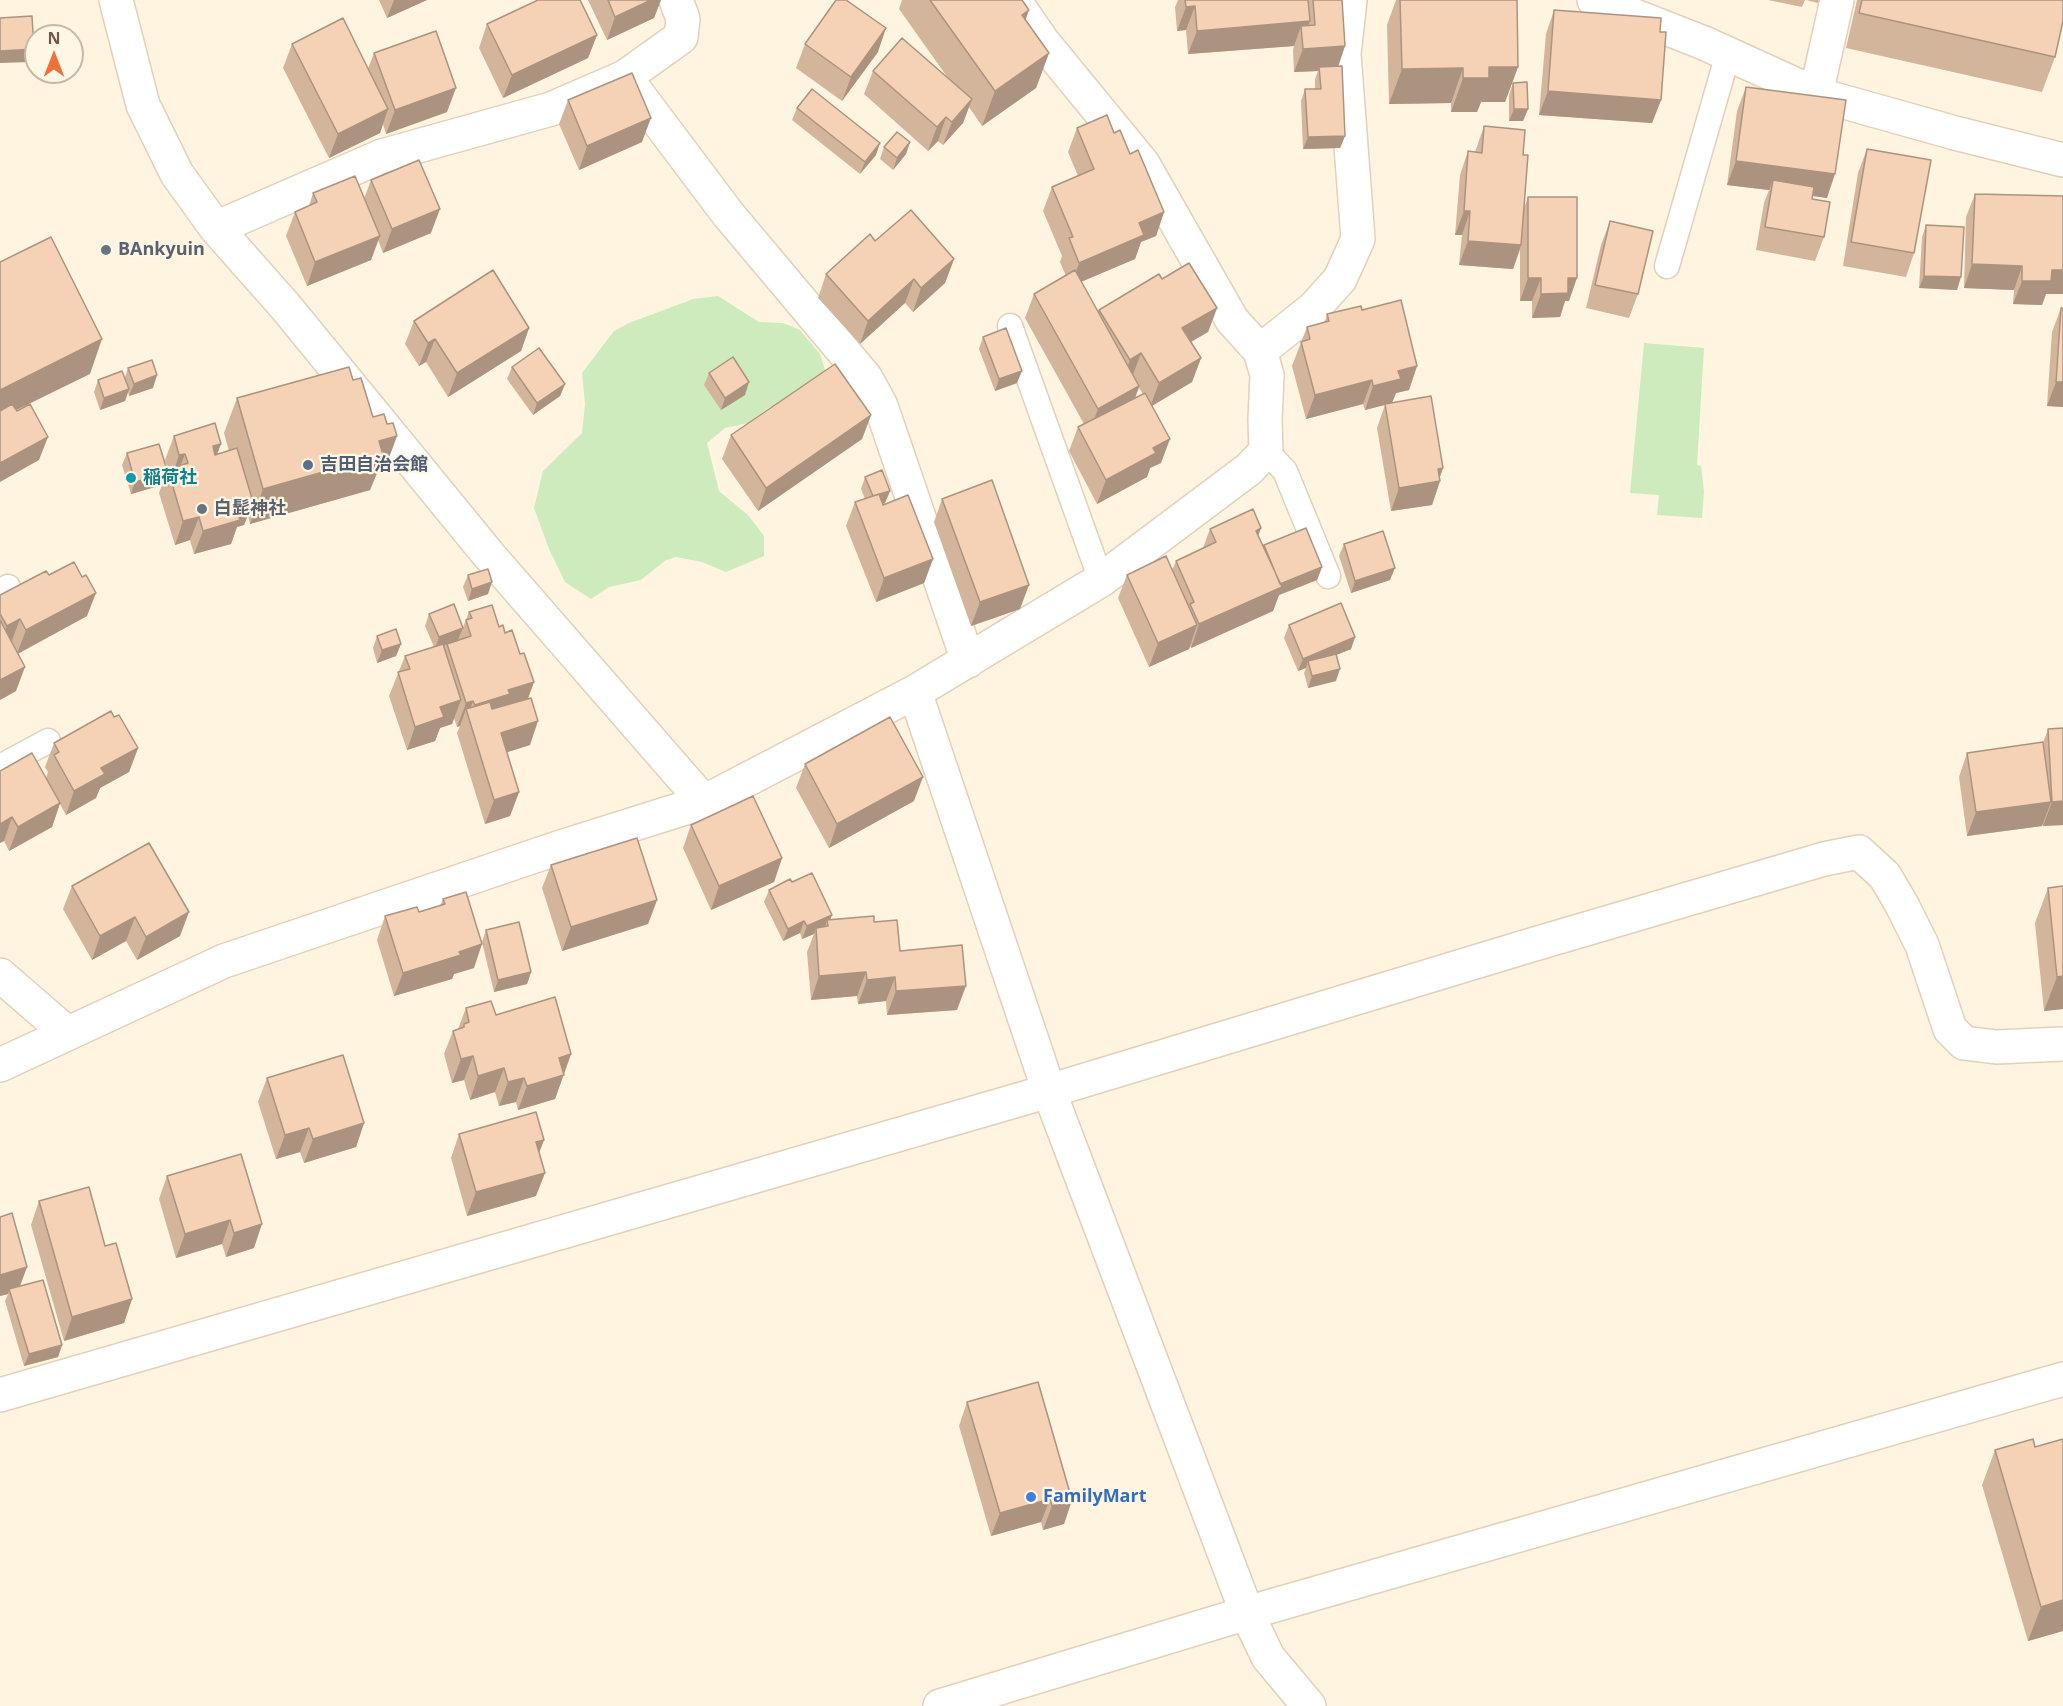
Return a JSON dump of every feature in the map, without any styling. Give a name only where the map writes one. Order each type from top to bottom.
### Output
[{"type":"street","points":[[116,0],[143,105],[177,174],[216,228],[285,306],[488,555],[704,802]]},
{"type":"street","points":[[216,228],[382,156],[551,109],[625,77],[681,37],[683,19],[676,0]]},
{"type":"street","points":[[0,1065],[224,961],[558,848],[704,802],[915,692],[1101,580],[1249,469],[1266,451],[1264,420],[1267,375],[1260,351],[1232,320],[1143,164],[1043,42],[1014,0]]},
{"type":"street","points":[[1260,351],[1314,308],[1340,279],[1358,239],[1344,54],[1350,0]]},
{"type":"street","points":[[1594,0],[1728,54],[1816,94],[2063,160]]},
{"type":"street","points":[[1816,94],[1837,0]]},
{"type":"street","points":[[625,77],[728,214],[869,384],[881,406],[968,661]]},
{"type":"street","points":[[915,692],[1049,1090],[1247,1612],[1268,1657],[1309,1706]]},
{"type":"street","points":[[0,1395],[1049,1090],[1801,865],[1859,852],[1885,876],[1902,905],[1922,945],[1950,1029],[1964,1043],[1996,1047],[2063,1044]]},
{"type":"street","points":[[0,975],[68,1033]]},
{"type":"street","points":[[940,1706],[1247,1612],[2063,1379]]},
{"type":"lane","points":[[1667,266],[1728,54]]},
{"type":"lane","points":[[1010,326],[1101,580]]},
{"type":"lane","points":[[1266,451],[1285,471],[1328,576]]},
{"type":"lane","points":[[0,767],[48,741]]},
{"type":"green space","points":[[718,296],[759,322],[783,323],[800,330],[820,354],[827,376],[802,399],[768,408],[748,423],[725,428],[707,443],[719,491],[748,515],[764,536],[764,556],[726,572],[702,562],[676,557],[666,560],[641,580],[609,587],[591,599],[565,582],[549,549],[534,508],[543,471],[582,433],[585,404],[582,373],[614,331],[693,299]]},
{"type":"green space","points":[[1644,343],[1704,348],[1697,465],[1701,466],[1704,491],[1702,518],[1657,515],[1659,495],[1630,493]]},
{"type":"building","points":[[538,0],[580,0],[597,35],[512,75],[487,24]]},
{"type":"building","points":[[608,0],[651,0],[615,17]]},
{"type":"building","points":[[836,0],[846,0],[886,28],[851,77],[805,44]]},
{"type":"building","points":[[930,0],[1022,0],[1029,10],[1022,15],[1049,53],[995,91]]},
{"type":"building","points":[[1185,0],[1308,0],[1310,21],[1197,31],[1195,6],[1186,7]]},
{"type":"building","points":[[1313,0],[1342,0],[1345,46],[1303,49],[1301,26],[1315,25]]},
{"type":"building","points":[[1400,0],[1517,0],[1518,67],[1489,67],[1489,78],[1463,78],[1463,68],[1402,69]]},
{"type":"building","points":[[1862,0],[2063,0],[2063,21],[2055,57],[1859,13]]},
{"type":"building","points":[[1554,10],[1661,18],[1660,32],[1666,32],[1661,100],[1548,91]]},
{"type":"building","points":[[32,16],[32,24],[24,24],[24,50],[0,51],[0,18]]},
{"type":"building","points":[[343,18],[388,109],[338,134],[292,44]]},
{"type":"building","points":[[436,31],[456,88],[395,110],[374,53]]},
{"type":"building","points":[[902,38],[972,99],[952,122],[946,117],[937,127],[873,71]]},
{"type":"building","points":[[1342,66],[1345,136],[1308,137],[1305,89],[1321,89],[1319,67]]},
{"type":"building","points":[[632,73],[651,118],[587,146],[568,100]]},
{"type":"building","points":[[1527,82],[1528,109],[1514,109],[1513,83]]},
{"type":"building","points":[[1746,87],[1846,100],[1835,174],[1736,161]]},
{"type":"building","points":[[812,89],[880,143],[865,162],[797,108]]},
{"type":"building","points":[[1107,115],[1114,133],[1120,130],[1130,154],[1138,150],[1164,212],[1139,223],[1144,235],[1079,263],[1069,238],[1073,237],[1052,187],[1094,169],[1077,128]]},
{"type":"building","points":[[1484,126],[1525,130],[1523,155],[1528,155],[1521,245],[1468,241],[1470,211],[1464,211],[1468,151],[1482,153]]},
{"type":"building","points":[[897,132],[910,142],[897,158],[884,147]]},
{"type":"building","points":[[1867,149],[1931,160],[1914,253],[1851,242]]},
{"type":"building","points":[[419,160],[440,209],[392,229],[371,180]]},
{"type":"building","points":[[355,176],[380,236],[315,262],[295,212],[317,202],[313,193]]},
{"type":"building","points":[[1773,180],[1814,187],[1812,199],[1830,202],[1824,237],[1765,227]]},
{"type":"building","points":[[1975,194],[2063,196],[2063,270],[2052,270],[2051,281],[2022,281],[2022,266],[1972,264]]},
{"type":"building","points":[[1528,197],[1577,197],[1577,278],[1568,278],[1568,293],[1541,294],[1541,278],[1528,278]]},
{"type":"building","points":[[911,210],[954,259],[921,288],[914,279],[868,321],[826,274],[870,234],[875,241]]},
{"type":"building","points":[[1610,221],[1653,231],[1638,294],[1595,285]]},
{"type":"building","points":[[1926,225],[1964,227],[1961,277],[1924,276]]},
{"type":"building","points":[[51,237],[102,339],[0,390],[0,262]]},
{"type":"building","points":[[1189,263],[1217,308],[1182,328],[1201,358],[1159,383],[1141,353],[1130,360],[1099,310],[1159,274],[1162,279]]},
{"type":"building","points":[[493,270],[529,328],[457,373],[435,339],[428,343],[414,321]]},
{"type":"building","points":[[1075,270],[1139,386],[1098,409],[1034,294]]},
{"type":"building","points":[[1401,300],[1417,366],[1398,371],[1401,379],[1373,386],[1372,380],[1315,395],[1301,342],[1310,339],[1307,327],[1329,321],[1327,314],[1361,306],[1362,310]]},
{"type":"building","points":[[2061,308],[2063,308],[2063,382],[2056,382]]},
{"type":"building","points":[[1006,328],[1022,371],[999,379],[983,337]]},
{"type":"building","points":[[539,348],[565,384],[537,403],[512,367]]},
{"type":"building","points":[[733,357],[749,382],[725,398],[709,373]]},
{"type":"building","points":[[152,360],[157,375],[134,384],[128,368]]},
{"type":"building","points":[[835,364],[871,415],[766,488],[731,435]]},
{"type":"building","points":[[349,367],[353,380],[361,378],[373,417],[384,414],[387,424],[393,423],[397,436],[379,441],[383,455],[263,489],[237,398]]},
{"type":"building","points":[[122,371],[129,389],[104,398],[98,380]]},
{"type":"building","points":[[1145,393],[1170,439],[1153,448],[1156,453],[1106,480],[1078,427]]},
{"type":"building","points":[[1431,396],[1443,468],[1438,469],[1440,481],[1399,488],[1385,404]]},
{"type":"building","points":[[12,404],[17,411],[30,404],[48,437],[0,463],[0,411]]},
{"type":"building","name":"白髭神社","points":[[215,423],[221,444],[213,446],[215,455],[237,448],[253,502],[236,506],[240,520],[203,531],[199,517],[183,521],[168,470],[188,463],[185,454],[179,455],[174,436]]},
{"type":"building","points":[[159,444],[168,473],[135,482],[127,453]]},
{"type":"building","points":[[882,470],[890,491],[873,496],[865,477]]},
{"type":"building","points":[[992,480],[1029,585],[980,602],[942,499]]},
{"type":"building","points":[[879,494],[883,505],[908,495],[933,559],[884,578],[855,502]]},
{"type":"building","points":[[1253,509],[1261,528],[1256,531],[1282,587],[1199,624],[1190,604],[1194,602],[1176,561],[1216,542],[1210,529]]},
{"type":"building","points":[[1306,528],[1322,567],[1280,584],[1264,545]]},
{"type":"building","points":[[1383,531],[1395,568],[1355,581],[1344,544]]},
{"type":"building","points":[[1166,556],[1197,625],[1158,643],[1127,575]]},
{"type":"building","points":[[74,562],[82,577],[86,575],[96,593],[26,630],[20,619],[7,626],[0,614],[0,595],[46,571],[49,575]]},
{"type":"building","points":[[488,569],[492,582],[472,589],[468,575]]},
{"type":"building","points":[[1341,603],[1355,637],[1303,659],[1289,625]]},
{"type":"building","points":[[454,604],[463,628],[439,637],[429,614]]},
{"type":"building","points":[[492,605],[499,627],[503,625],[505,633],[512,630],[520,654],[524,653],[534,682],[508,690],[510,694],[475,705],[473,701],[466,703],[447,644],[471,636],[466,620],[472,618],[469,612]]},
{"type":"building","points":[[0,620],[25,667],[0,680]]},
{"type":"building","points":[[396,629],[401,644],[382,650],[377,636]]},
{"type":"building","points":[[443,644],[461,700],[440,707],[444,717],[415,727],[398,672],[410,669],[405,656]]},
{"type":"building","points":[[1336,654],[1340,669],[1312,676],[1308,661]]},
{"type":"building","points":[[531,698],[538,721],[501,733],[519,792],[494,800],[466,709],[490,702],[492,709]]},
{"type":"building","points":[[111,711],[114,717],[119,715],[138,748],[101,768],[105,774],[74,791],[54,755],[59,752],[54,743]]},
{"type":"building","points":[[890,717],[923,777],[837,824],[805,764]]},
{"type":"building","points":[[2063,728],[2063,801],[2052,802],[2048,729]]},
{"type":"building","points":[[2043,742],[2051,802],[1976,812],[1967,753]]},
{"type":"building","points":[[32,753],[60,803],[18,827],[12,817],[0,824],[0,771]]},
{"type":"building","points":[[753,796],[782,858],[719,886],[691,825]]},
{"type":"building","points":[[637,838],[657,900],[571,927],[551,865]]},
{"type":"building","points":[[149,843],[189,912],[146,937],[135,917],[100,936],[72,886]]},
{"type":"building","points":[[812,873],[832,915],[807,926],[804,921],[788,929],[769,890],[790,879],[792,882]]},
{"type":"building","points":[[2063,886],[2063,976],[2057,977],[2048,888]]},
{"type":"building","points":[[466,892],[482,944],[459,952],[461,955],[403,973],[385,916],[417,907],[419,912],[445,904],[443,899]]},
{"type":"building","points":[[874,916],[874,922],[897,920],[900,951],[962,945],[966,986],[896,991],[895,977],[867,980],[866,972],[819,976],[816,928],[828,926],[827,920]]},
{"type":"building","points":[[519,922],[531,972],[498,980],[486,930]]},
{"type":"building","points":[[555,997],[571,1054],[559,1058],[564,1075],[527,1086],[524,1078],[508,1082],[504,1068],[478,1076],[473,1056],[461,1059],[453,1031],[464,1027],[464,1024],[469,1022],[466,1008],[491,1001],[496,1015]]},
{"type":"building","points":[[343,1055],[364,1123],[313,1139],[309,1128],[285,1135],[267,1078]]},
{"type":"building","points":[[536,1112],[544,1140],[536,1142],[545,1173],[476,1192],[459,1134]]},
{"type":"building","points":[[241,1154],[262,1224],[234,1233],[230,1220],[185,1234],[167,1176]]},
{"type":"building","points":[[89,1187],[105,1246],[116,1243],[132,1299],[72,1317],[39,1201]]},
{"type":"building","points":[[12,1213],[27,1267],[0,1275],[0,1217]]},
{"type":"building","points":[[43,1280],[62,1345],[29,1354],[9,1289]]},
{"type":"building","points":[[1038,1382],[1072,1500],[1052,1506],[1050,1499],[1000,1513],[967,1402]]},
{"type":"building","points":[[2033,1439],[2035,1447],[2063,1439],[2063,1600],[2041,1607],[1995,1450]]},
{"type":"place","name":"BAnkyuin","points":[[106,250]]},
{"type":"place","name":"吉田自治会館","points":[[308,465]]},
{"type":"place","name":"稲荷社","points":[[131,478]]},
{"type":"place","name":"白髭神社","points":[[202,509]]},
{"type":"place","name":"FamilyMart","points":[[1031,1497]]}]
